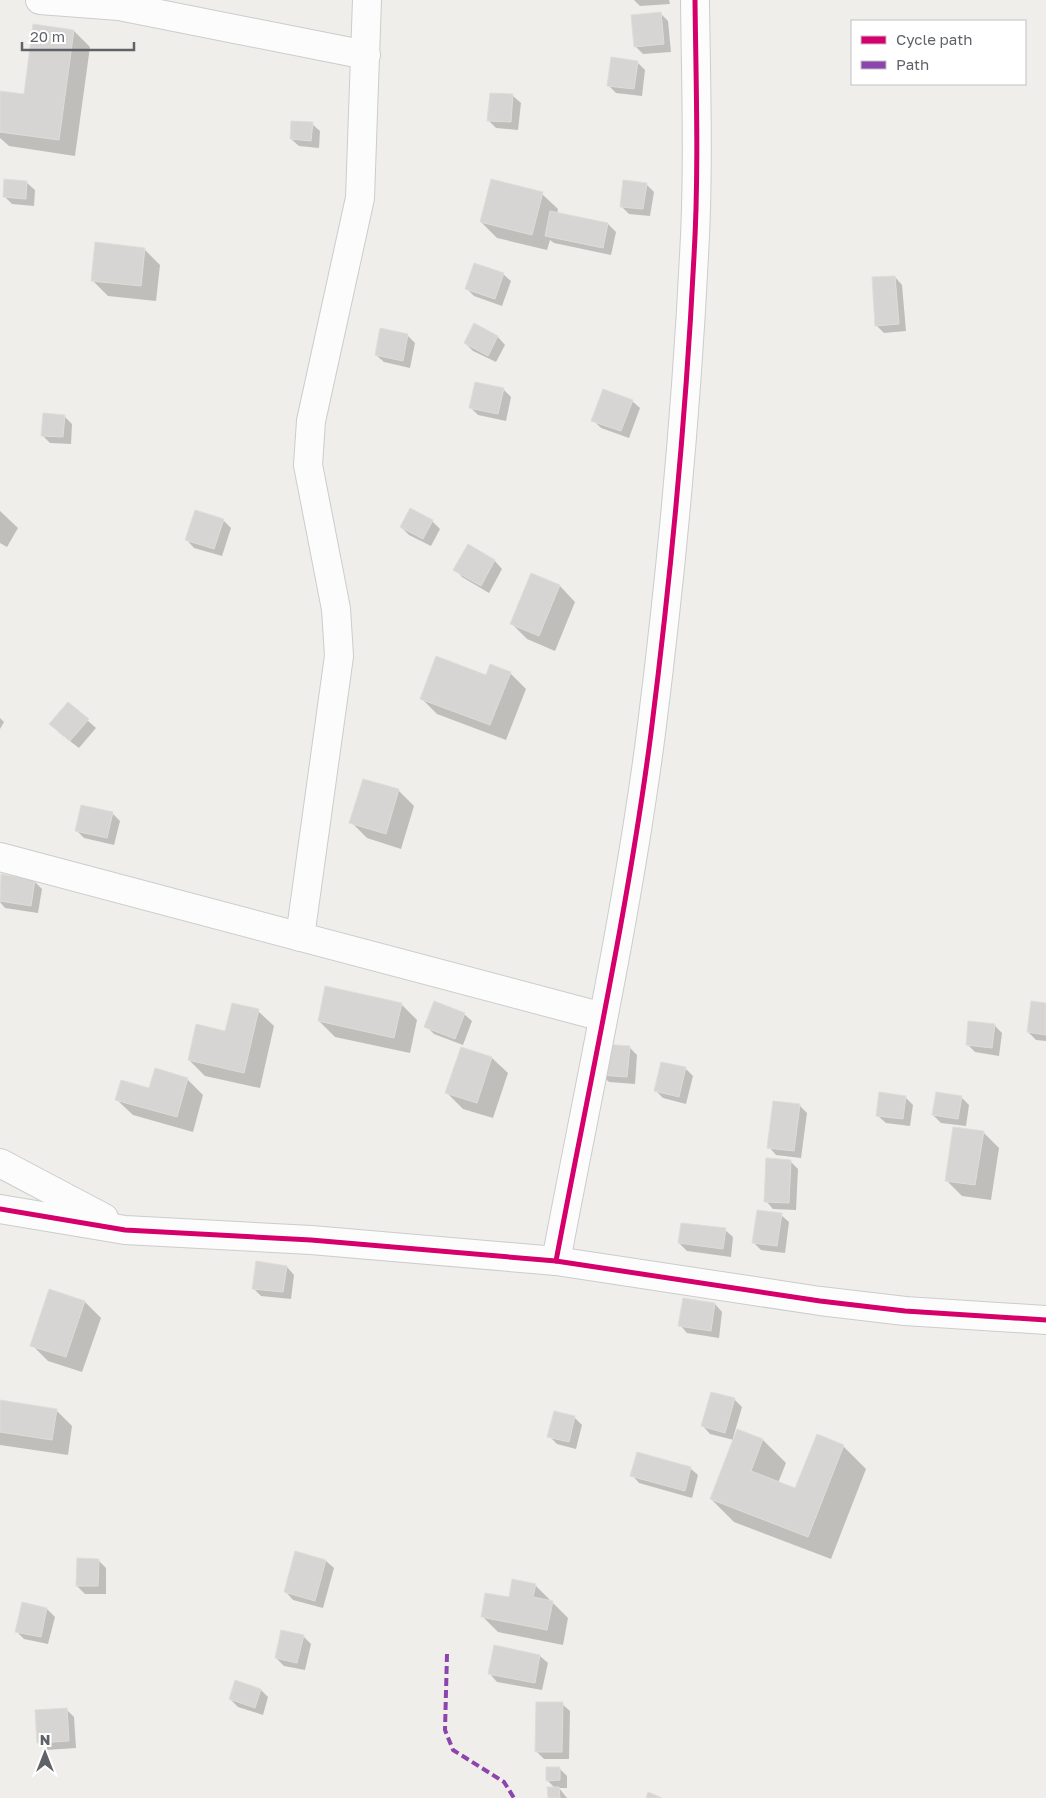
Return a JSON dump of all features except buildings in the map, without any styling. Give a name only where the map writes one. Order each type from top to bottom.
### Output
[{"type":"street","points":[[40,0],[120,6],[366,55]]},
{"type":"street","points":[[300,937],[339,656],[336,609],[309,473],[308,456],[311,421],[360,198],[368,0]]},
{"type":"street","points":[[556,1261],[603,1018],[651,735],[680,465],[695,253],[696,89],[694,0]]},
{"type":"street","points":[[0,857],[603,1018]]},
{"type":"street","points":[[0,1163],[125,1230]]},
{"type":"street","points":[[0,1209],[125,1230],[311,1240],[556,1261],[820,1301],[905,1311],[1046,1320]]},
{"type":"marked path","points":[[447,1654],[445,1730],[453,1750],[504,1782],[514,1798]]},
{"type":"cycle path","points":[[556,1261],[631,866],[651,733],[665,614],[682,435],[696,224],[695,0]]},
{"type":"cycle path","points":[[0,1209],[125,1230],[311,1240],[556,1261],[820,1301],[905,1311],[1046,1320]]}]
